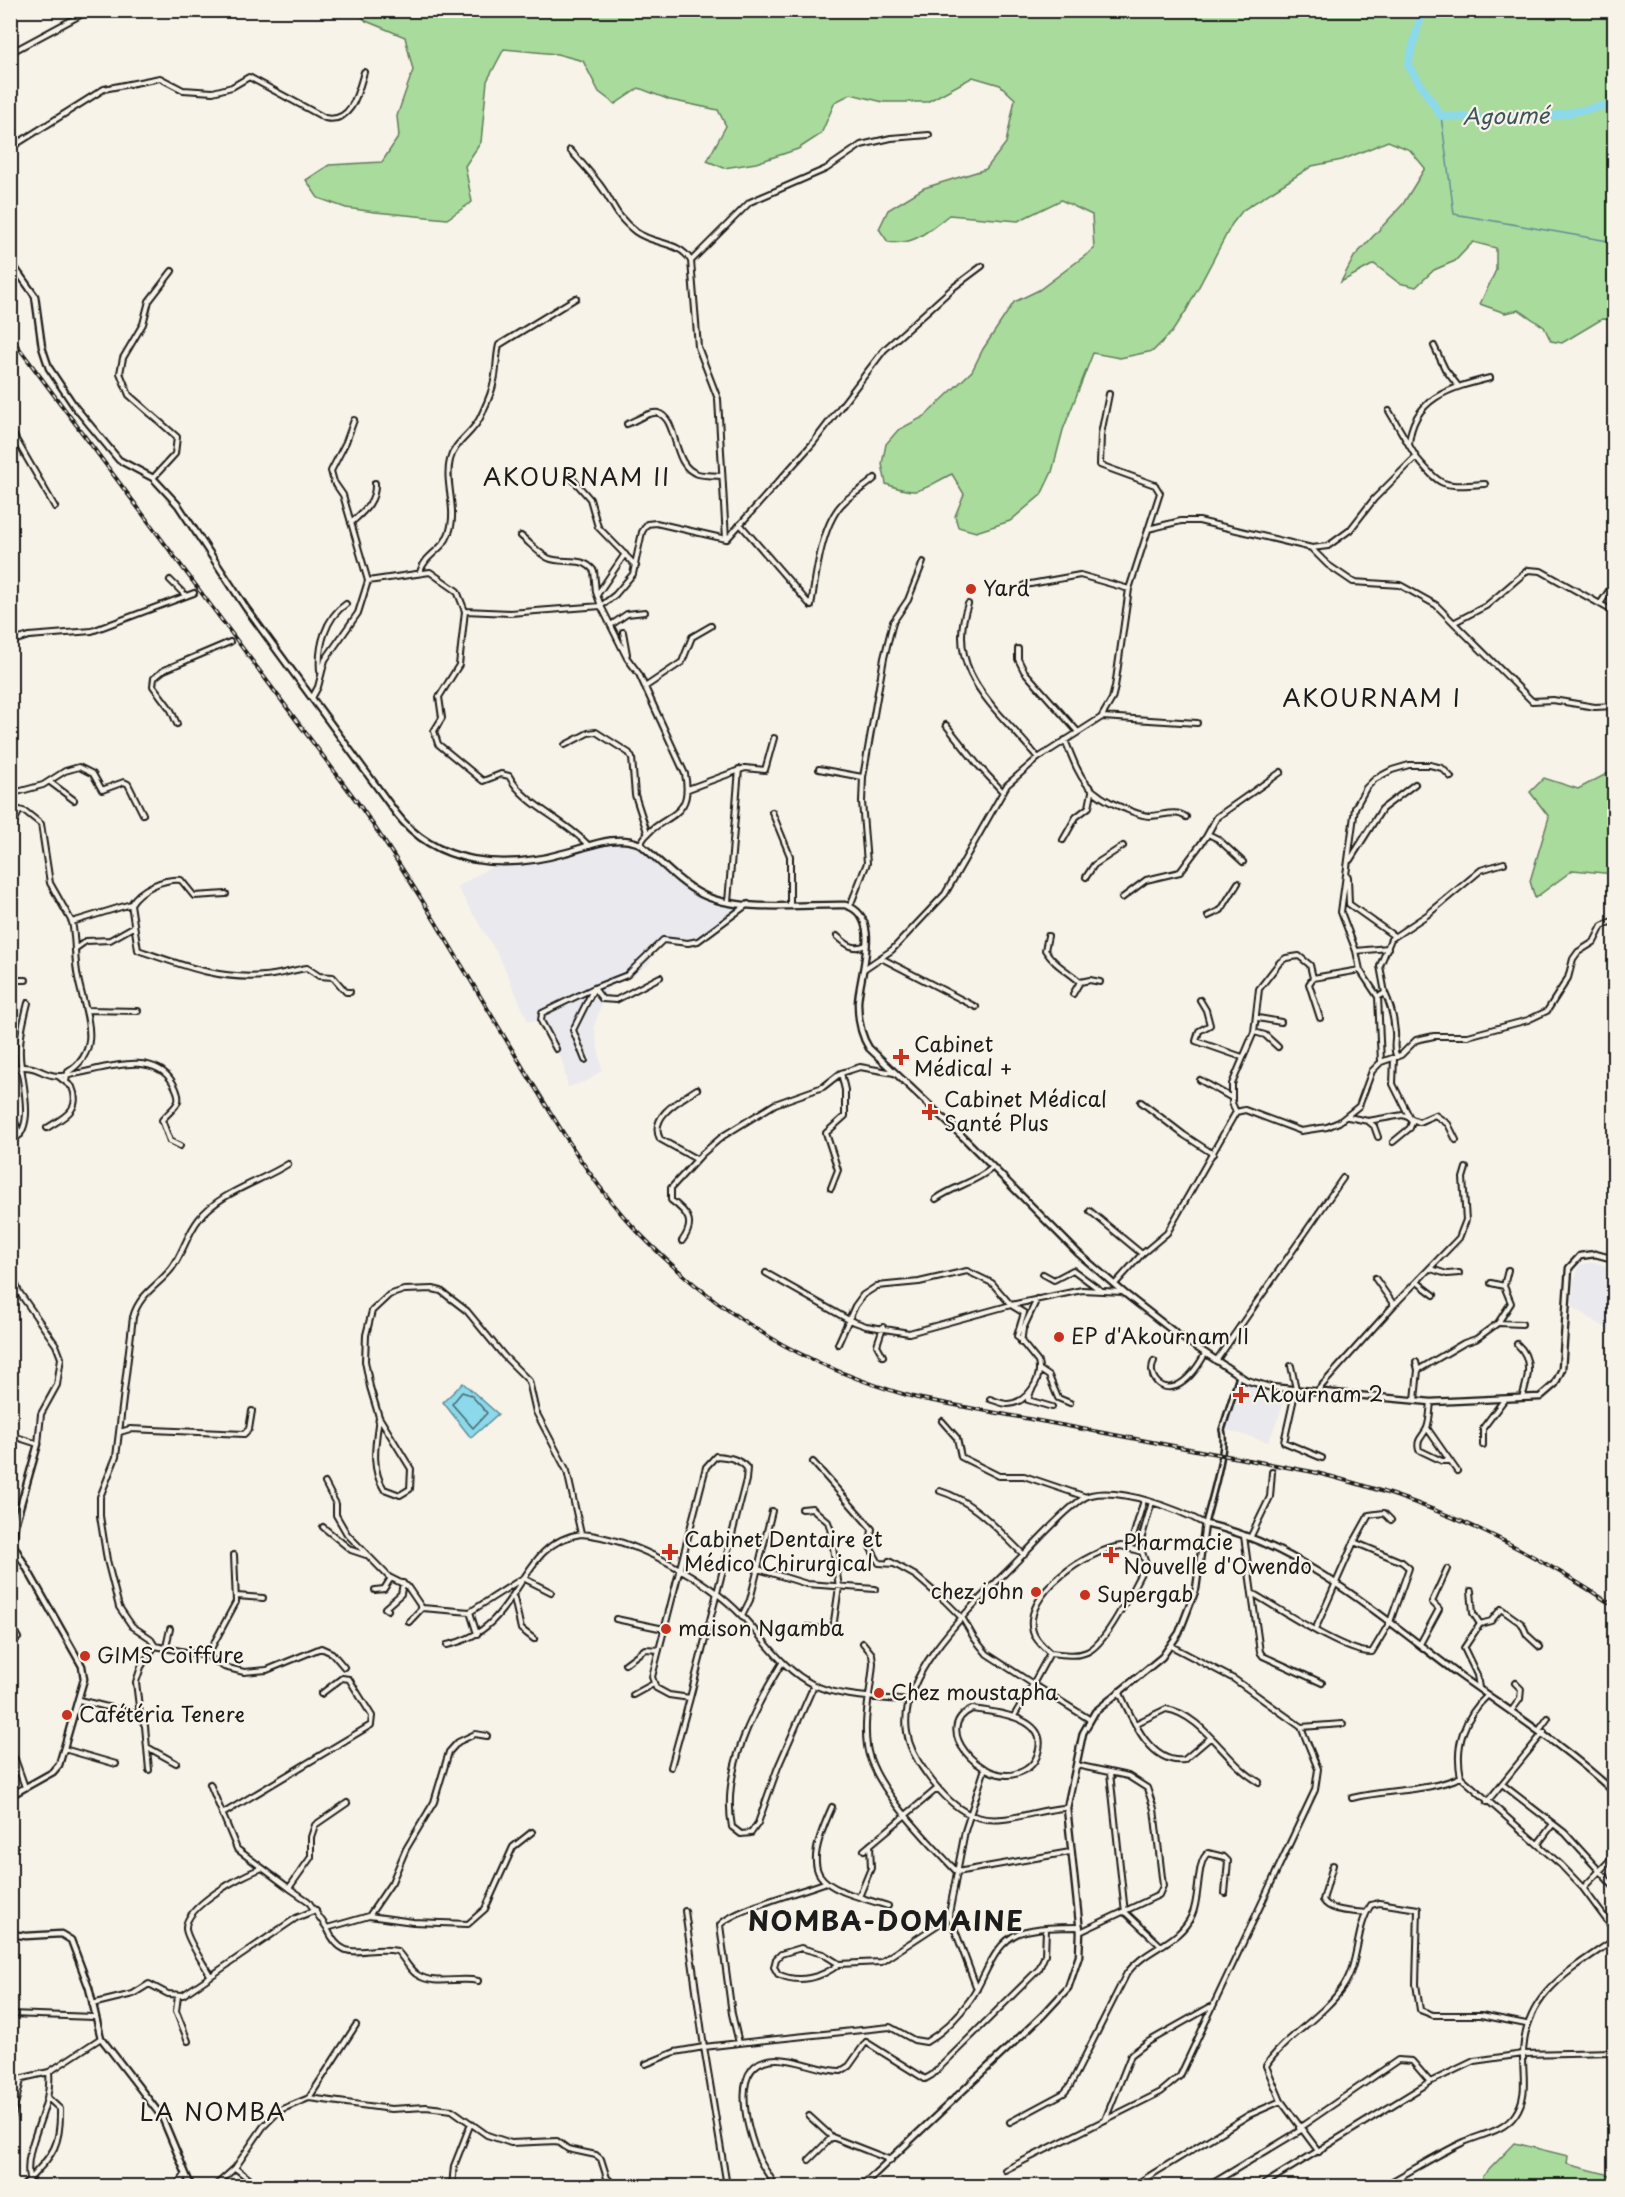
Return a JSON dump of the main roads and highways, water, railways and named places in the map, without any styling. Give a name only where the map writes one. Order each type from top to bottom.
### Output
[{"type":"water","points":[[463,1383],[498,1414],[471,1438],[443,1402]]},
{"type":"waterway","name":"Agoumé","points":[[1422,10],[1408,65],[1441,116],[1531,120],[1614,104]]},
{"type":"waterway","points":[[1441,116],[1454,214],[1614,242]]},
{"type":"railway","points":[[10,336],[381,836],[578,1157],[621,1214],[699,1288],[731,1313],[800,1354],[876,1385],[917,1398],[1313,1472],[1355,1483],[1433,1510],[1506,1542],[1614,1606]]},
{"type":"place","name":"Yard","points":[[971,589]]},
{"type":"place","name":"Cabinet Médical +","points":[[901,1057]]},
{"type":"place","name":"Cabinet Médical Santé Plus","points":[[930,1112]]},
{"type":"place","name":"EP d'Akournam II","points":[[1059,1337]]},
{"type":"place","name":"Akournam 2","points":[[1241,1395]]},
{"type":"place","name":"Cabinet Dentaire et Médico Chirurgical","points":[[670,1552]]},
{"type":"place","name":"Pharmacie Nouvelle d'Owendo","points":[[1111,1555]]},
{"type":"place","name":"chez john","points":[[1036,1592]]},
{"type":"place","name":"Supergab","points":[[1085,1595]]},
{"type":"place","name":"maison Ngamba","points":[[666,1629]]},
{"type":"place","name":"GIMS Coiffure","points":[[85,1656]]},
{"type":"place","name":"Chez moustapha","points":[[879,1693]]},
{"type":"place","name":"Cafétéria Tenere","points":[[67,1715]]},
{"type":"district","name":"AKOURNAM II","points":[[577,478]]},
{"type":"district","name":"AKOURNAM I","points":[[1372,699]]},
{"type":"district","name":"NOMBA-DOMAINE","points":[[886,1922]]},
{"type":"district","name":"LA NOMBA","points":[[213,2113]]}]
